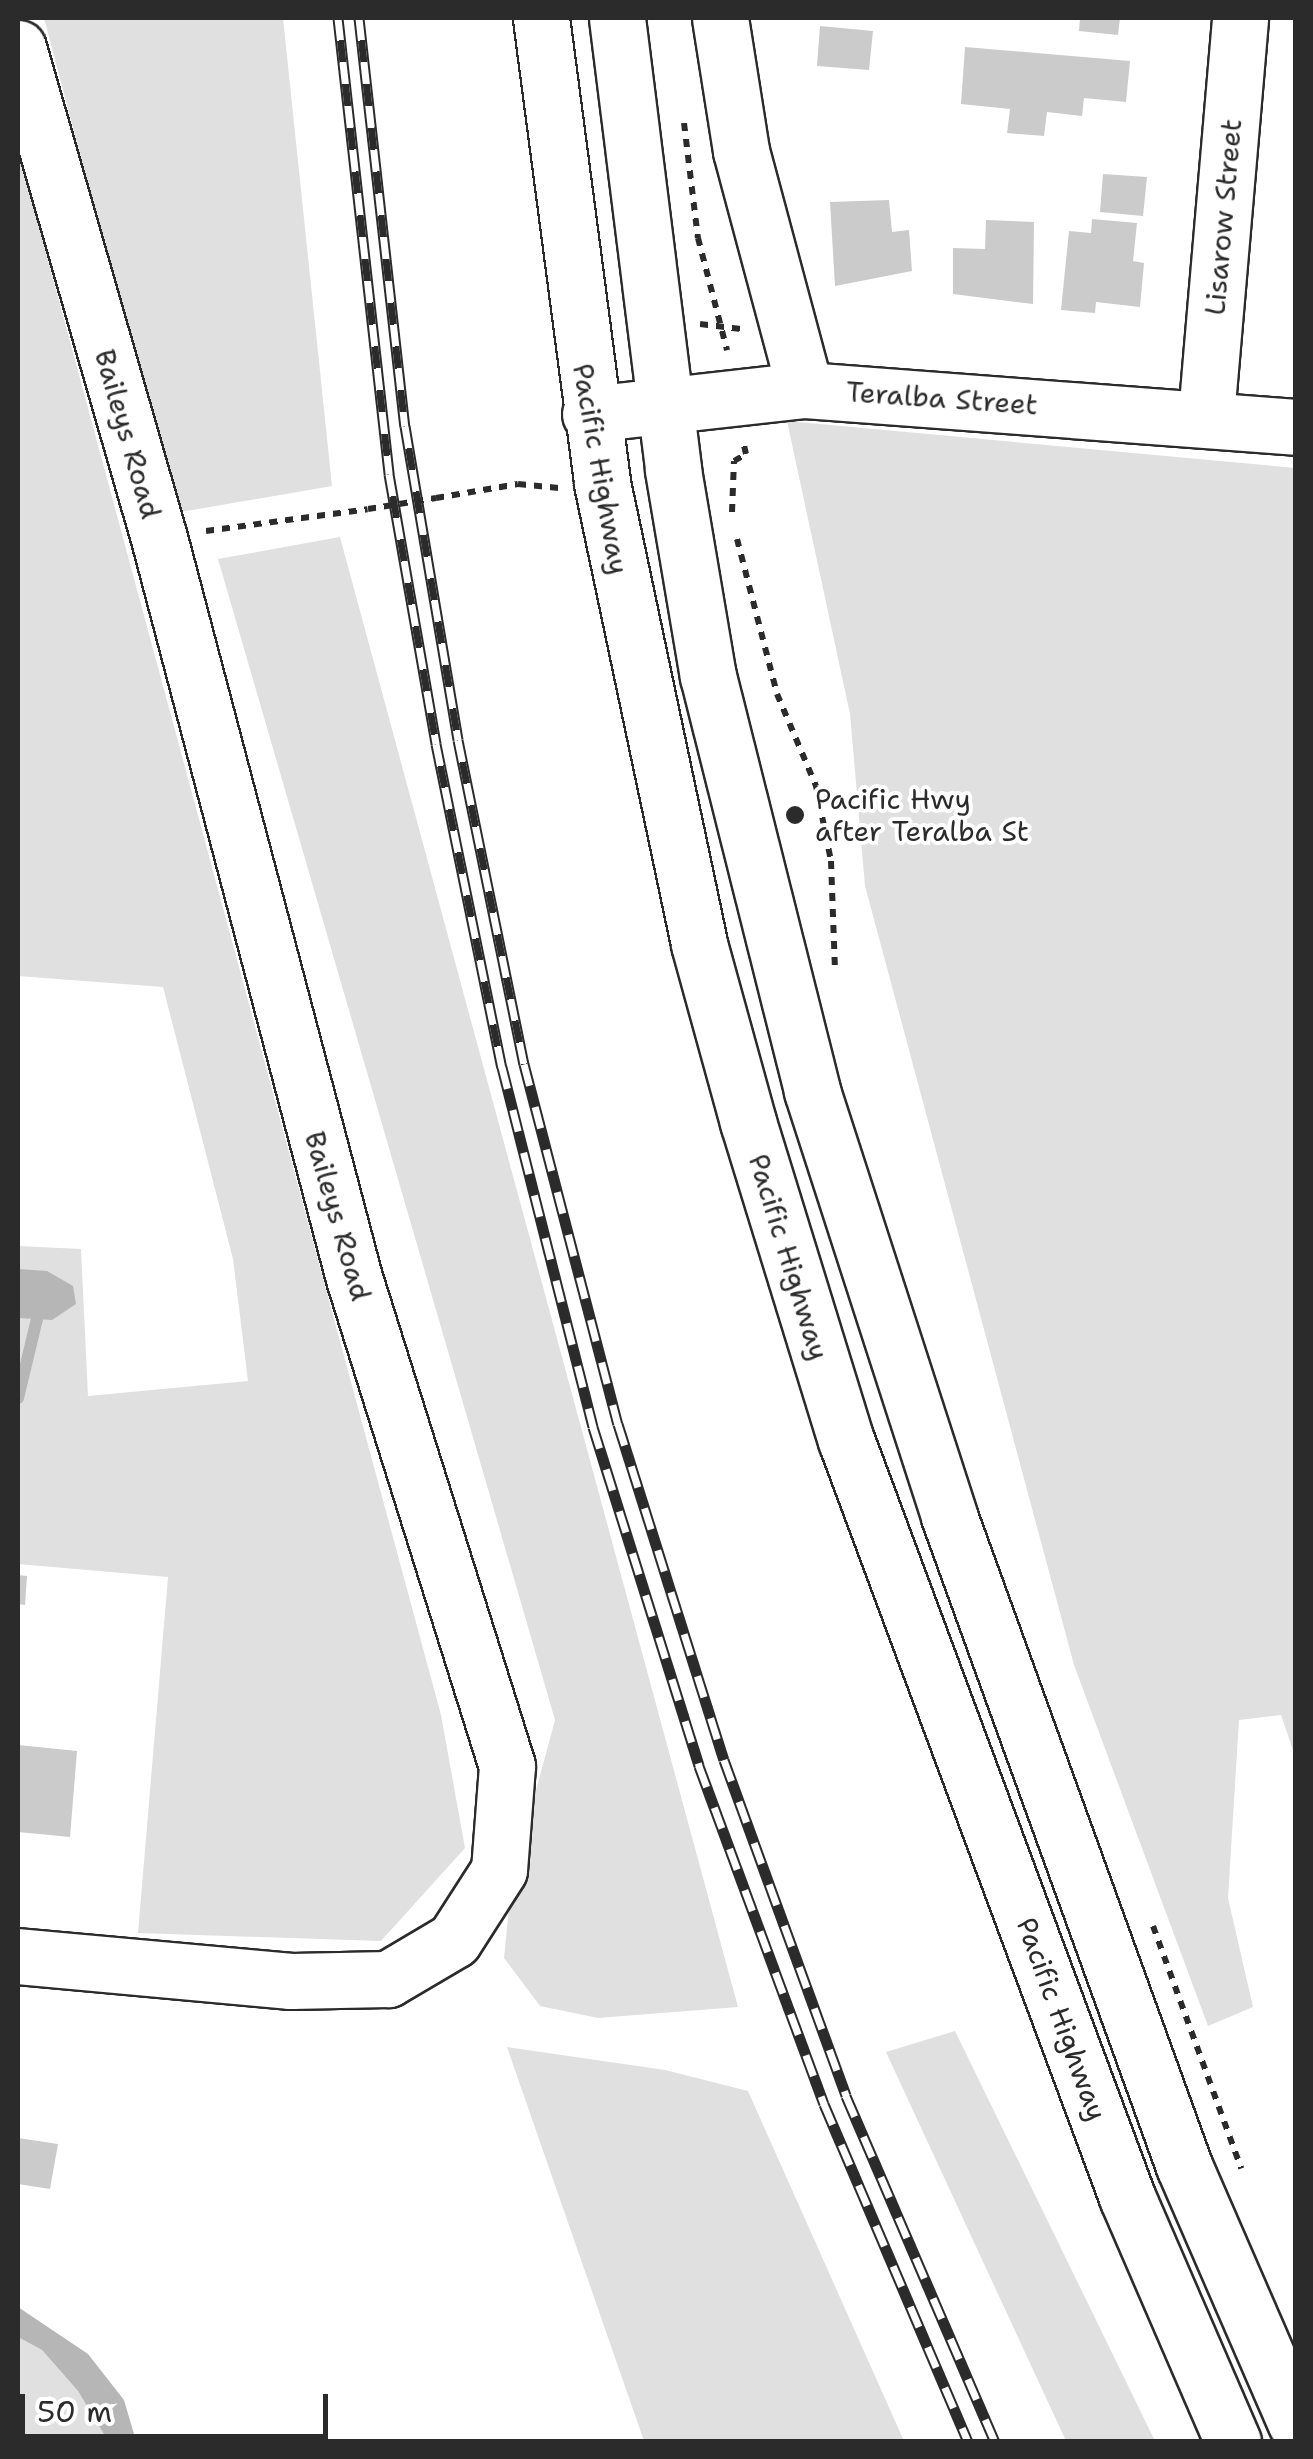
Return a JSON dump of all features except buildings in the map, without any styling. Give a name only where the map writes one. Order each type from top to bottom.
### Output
[{"type":"main road","name":"Pacific Highway","points":[[541,18],[590,414],[699,944],[846,1440],[1127,2197],[1232,2442]]},
{"type":"main road","points":[[616,18],[666,408],[708,676],[812,1091],[950,1516],[1151,2073],[1296,2423]]},
{"type":"main road","points":[[720,18],[741,151],[806,390]]},
{"type":"main road","name":"Lisarow Street","points":[[1206,416],[1240,18]]},
{"type":"main road","name":"Baileys Road","points":[[18,48],[158,538],[354,1278],[508,1766],[499,1870],[454,1940],[388,1979],[290,1981],[18,1956]]},
{"type":"main road","name":"Teralba Street","points":[[590,414],[806,390],[1206,416],[1296,427]]},
{"type":"path","points":[[682,109],[698,238],[724,324]]},
{"type":"path","points":[[746,454],[734,462],[732,519],[778,694],[816,786],[831,861],[836,987]]},
{"type":"path","points":[[158,538],[518,484],[563,489]]},
{"type":"path","points":[[1149,1916],[1244,2175]]},
{"type":"shaded area","points":[[44,18],[283,18],[332,486],[175,513]]},
{"type":"shaded area","points":[[18,149],[441,1715],[465,1848],[381,1941],[138,1933],[168,1577],[18,1564],[18,1246],[81,1249],[88,1396],[248,1381],[233,1259],[163,987],[18,976]]},
{"type":"shaded area","points":[[787,421],[1295,468],[1295,1756],[1281,1715],[1239,1720],[1228,1898],[1253,2007],[1208,2026],[1074,1665],[865,886],[850,714]]},
{"type":"shaded area","points":[[340,537],[738,2007],[598,2018],[540,2006],[504,1958],[512,1879],[555,1720],[218,559]]},
{"type":"shaded area","points":[[18,1269],[47,1271],[73,1286],[76,1304],[52,1320],[18,1318]]},
{"type":"shaded area","points":[[955,2031],[1155,2441],[1066,2441],[886,2052]]},
{"type":"shaded area","points":[[507,2047],[665,2070],[748,2091],[904,2441],[644,2441]]},
{"type":"shaded area","points":[[18,2307],[88,2354],[124,2400],[136,2441],[108,2441],[78,2391],[42,2350],[18,2337]]},
{"type":"shaded area","points":[[18,2337],[42,2350],[78,2391],[108,2441],[18,2441]]},
{"type":"waterway","points":[[18,1398],[37,1319]]},
{"type":"railway","points":[[338,18],[389,474],[436,744],[502,1067],[593,1427],[699,1766],[824,2104],[968,2442]]},
{"type":"railway","points":[[359,18],[405,426],[458,740],[524,1064],[618,1424],[724,1760],[846,2096],[995,2442]]},
{"type":"place","name":"Pacific Hwy after Teralba St","points":[[795,815]]}]
